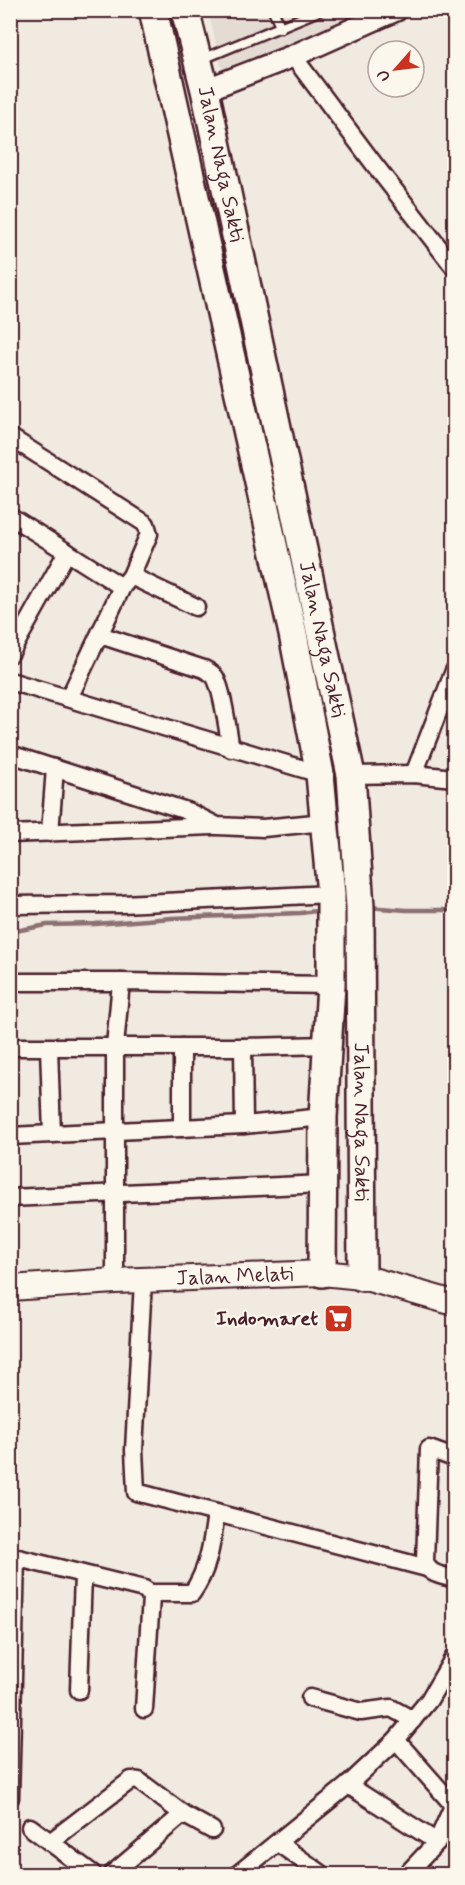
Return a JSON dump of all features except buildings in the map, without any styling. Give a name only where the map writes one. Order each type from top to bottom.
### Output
[{"type":"main road","name":"Jalan Naga Sakti","points":[[153,10],[293,634],[320,774],[331,894],[331,985],[323,1117],[322,1273]]},
{"type":"main road","name":"Jalan Naga Sakti","points":[[185,10],[196,62],[205,90],[351,775],[360,907],[362,1277]]},
{"type":"main road","points":[[230,354],[239,349],[260,347]]},
{"type":"main road","name":"Jalan Melati","points":[[10,1288],[115,1281],[322,1273],[362,1277],[454,1303]]},
{"type":"street","points":[[205,90],[293,56],[396,10]]},
{"type":"street","points":[[293,56],[454,267]]},
{"type":"street","points":[[10,437],[148,526],[149,534],[69,698]]},
{"type":"street","points":[[12,520],[67,552],[127,581],[196,607]]},
{"type":"street","points":[[10,654],[67,552]]},
{"type":"street","points":[[100,635],[213,674],[223,706],[231,749]]},
{"type":"street","points":[[414,774],[446,712],[454,672]]},
{"type":"street","points":[[10,681],[320,774]]},
{"type":"street","points":[[10,754],[187,811],[217,826]]},
{"type":"street","points":[[50,833],[55,768]]},
{"type":"street","points":[[351,775],[414,774],[454,778]]},
{"type":"street","points":[[10,834],[217,826],[249,829],[325,822]]},
{"type":"street","points":[[10,905],[122,904],[331,894]]},
{"type":"street","points":[[10,982],[331,985]]},
{"type":"street","points":[[115,1281],[115,1046],[121,982]]},
{"type":"street","points":[[10,1047],[328,1045]]},
{"type":"street","points":[[182,1047],[182,1128]]},
{"type":"street","points":[[243,1047],[244,1125]]},
{"type":"street","points":[[49,1048],[52,1134]]},
{"type":"street","points":[[10,1136],[244,1125],[323,1117]]},
{"type":"street","points":[[10,1198],[323,1184]]},
{"type":"street","points":[[143,1281],[134,1450],[136,1492],[427,1568],[431,1572],[454,1579]]},
{"type":"street","points":[[427,1568],[425,1561],[429,1449],[454,1458]]},
{"type":"street","points":[[10,1798],[13,1557],[144,1589],[150,1593],[192,1593],[200,1582],[210,1557],[216,1513]]},
{"type":"street","points":[[79,1690],[83,1575]]},
{"type":"street","points":[[144,1709],[150,1593]]},
{"type":"street","points":[[238,1875],[348,1785],[396,1740],[429,1700],[454,1657]]},
{"type":"street","points":[[310,1698],[351,1711],[391,1708],[413,1720]]},
{"type":"street","points":[[396,1740],[451,1803],[452,1810],[438,1842],[407,1875]]},
{"type":"street","points":[[50,1842],[131,1780],[139,1781],[183,1814],[212,1830]]},
{"type":"street","points":[[348,1785],[438,1842]]},
{"type":"street","points":[[112,1875],[183,1814]]},
{"type":"street","points":[[30,1827],[93,1875]]},
{"type":"street","points":[[278,1843],[322,1875]]},
{"type":"lane","points":[[273,10],[281,28]]},
{"type":"lane","points":[[196,62],[321,10]]},
{"type":"shaded area","points":[[208,10],[377,11],[223,74]]},
{"type":"waterway","points":[[367,907],[454,910]]},
{"type":"waterway","points":[[10,932],[47,925],[301,913],[323,910]]},
{"type":"place","name":"Indomaret","points":[[339,1319]]}]
